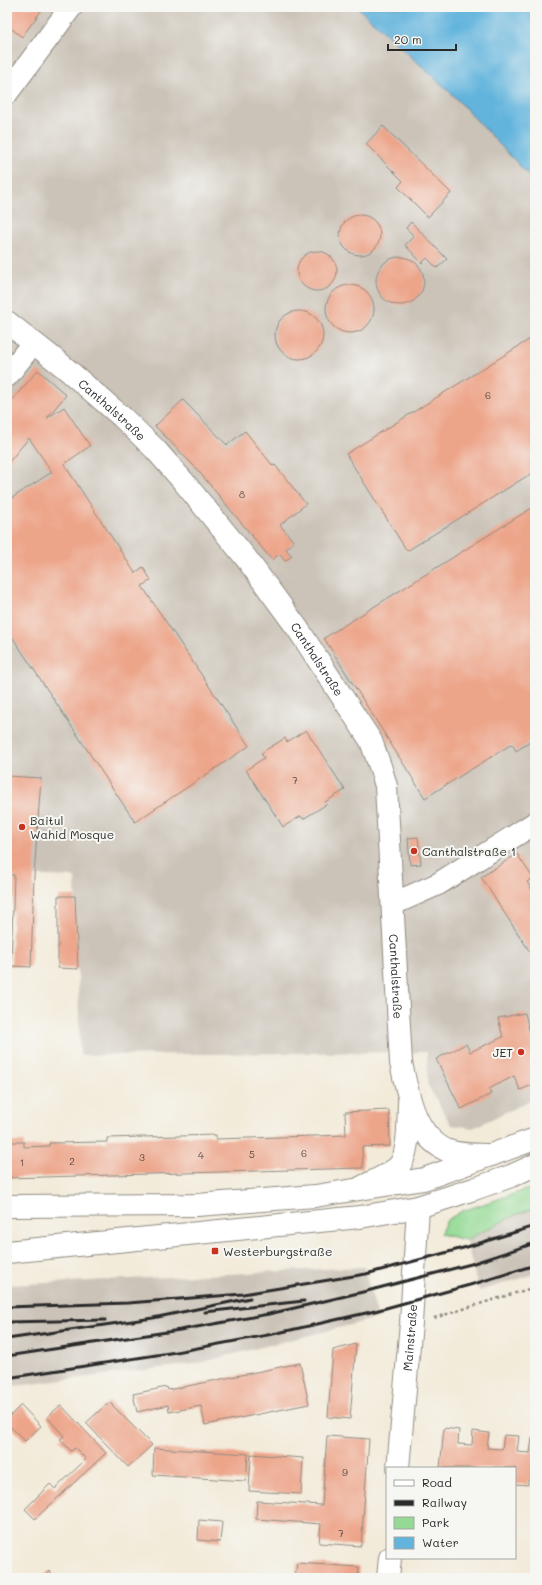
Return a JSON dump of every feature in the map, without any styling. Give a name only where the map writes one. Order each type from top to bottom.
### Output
[{"type":"street","points":[[7,93],[71,7]]},
{"type":"street","name":"Canthalstraße","points":[[7,322],[63,366],[122,417],[155,449],[183,481],[246,558],[289,618],[371,742],[382,769],[386,786],[401,1063],[409,1100],[424,1133],[435,1143],[447,1150],[461,1153],[492,1155]]},
{"type":"street","points":[[7,376],[33,343]]},
{"type":"street","points":[[393,904],[438,884],[535,822]]},
{"type":"street","name":"Canthalstraße","points":[[357,1189],[384,1177],[398,1166],[403,1159],[406,1148],[409,1100]]},
{"type":"street","points":[[7,1206],[197,1204],[315,1196],[424,1179],[535,1139]]},
{"type":"street","points":[[7,1252],[360,1217],[418,1207],[511,1176],[535,1165]]},
{"type":"street","name":"Mainstraße","points":[[398,1467],[411,1323],[418,1207],[424,1179]]},
{"type":"street","points":[[388,1578],[390,1559]]},
{"type":"path","points":[[411,1323],[443,1316],[535,1287]]},
{"type":"shaded area","points":[[7,7],[357,7],[454,96],[535,182],[535,1098],[473,1128],[451,1125],[428,1085],[427,1052],[80,1055],[75,877],[7,875]]},
{"type":"shaded area","points":[[535,1208],[535,1274],[479,1291],[466,1240],[515,1215]]},
{"type":"shaded area","points":[[364,1267],[378,1318],[194,1364],[7,1387],[7,1285]]},
{"type":"green space","points":[[535,1187],[535,1208],[515,1215],[466,1240],[440,1234],[447,1220],[462,1211]]},
{"type":"water","points":[[357,7],[535,7],[535,182],[454,96]]},
{"type":"building","points":[[7,7],[44,7],[22,37],[7,25]]},
{"type":"building","points":[[383,126],[451,193],[428,217],[398,187],[403,181],[366,144]]},
{"type":"building","points":[[364,215],[371,218],[377,224],[380,235],[379,243],[371,252],[364,255],[356,255],[349,252],[341,243],[340,231],[343,224],[352,216]]},
{"type":"building","points":[[411,222],[447,259],[437,268],[427,258],[422,263],[405,245],[414,236],[406,228]]},
{"type":"building","points":[[321,251],[328,254],[334,260],[337,271],[336,279],[328,288],[321,291],[313,291],[306,288],[298,279],[297,267],[300,260],[309,252]]},
{"type":"building","points":[[400,257],[409,259],[417,264],[422,272],[424,281],[422,290],[417,298],[409,303],[400,305],[391,303],[383,298],[378,290],[376,281],[378,272],[383,264],[391,259]]},
{"type":"building","points":[[350,285],[359,287],[367,292],[372,300],[374,309],[372,318],[367,326],[359,331],[350,333],[341,331],[333,326],[328,318],[326,309],[328,300],[333,292],[341,287]]},
{"type":"building","points":[[299,311],[308,313],[316,318],[321,326],[323,335],[321,344],[316,352],[308,357],[299,359],[290,357],[282,352],[277,344],[275,335],[277,326],[282,318],[290,313]]},
{"type":"building","points":[[535,336],[535,471],[407,551],[346,454]]},
{"type":"building","points":[[38,370],[66,395],[47,418],[64,407],[90,446],[64,464],[135,573],[143,567],[151,580],[142,586],[249,746],[135,822],[7,629],[7,501],[52,472],[29,438],[7,464],[7,406]]},
{"type":"building","points":[[183,400],[227,445],[245,431],[273,466],[275,465],[306,504],[280,525],[294,542],[286,549],[292,556],[285,561],[279,554],[272,560],[196,468],[155,426]]},
{"type":"building","points":[[535,506],[535,739],[516,751],[512,744],[425,798],[324,638]]},
{"type":"building","points":[[306,730],[345,790],[325,802],[327,804],[303,819],[301,816],[283,827],[246,770],[264,758],[261,753],[285,738],[287,742]]},
{"type":"building","name":"Baitul Wahid Mosque","points":[[7,776],[41,778],[34,876],[31,967],[11,966],[14,875],[7,875]]},
{"type":"building","name":"Canthalstraße 1","points":[[418,837],[421,864],[410,865],[408,838]]},
{"type":"building","points":[[517,854],[533,878],[527,882],[535,895],[535,949],[530,952],[481,877]]},
{"type":"building","points":[[58,896],[75,896],[78,969],[58,968]]},
{"type":"building","points":[[525,1013],[535,1054],[535,1084],[520,1090],[514,1076],[489,1089],[491,1094],[461,1109],[436,1059],[466,1044],[470,1052],[503,1037],[498,1018]]},
{"type":"building","points":[[389,1110],[390,1146],[362,1147],[363,1168],[7,1178],[7,1142],[24,1142],[24,1147],[49,1146],[49,1143],[107,1142],[107,1138],[216,1135],[216,1139],[346,1135],[345,1112]]},
{"type":"building","points":[[356,1344],[350,1419],[328,1417],[333,1350]]},
{"type":"building","points":[[300,1363],[309,1404],[205,1425],[201,1406],[169,1412],[168,1405],[137,1412],[133,1394],[167,1387],[168,1390]]},
{"type":"building","points":[[109,1402],[152,1445],[128,1467],[86,1423]]},
{"type":"building","points":[[21,1405],[41,1426],[25,1441],[7,1423],[7,1419]]},
{"type":"building","points":[[61,1405],[106,1453],[35,1519],[25,1509],[50,1484],[55,1489],[86,1459],[75,1448],[71,1451],[60,1439],[64,1436],[47,1417]]},
{"type":"building","points":[[444,1428],[459,1430],[458,1444],[472,1445],[473,1431],[489,1433],[487,1448],[502,1449],[504,1435],[519,1436],[517,1452],[530,1453],[532,1438],[535,1439],[535,1480],[528,1480],[528,1485],[516,1484],[516,1467],[440,1467]]},
{"type":"building","points":[[327,1436],[369,1439],[361,1546],[319,1543],[321,1524],[256,1519],[257,1501],[322,1505]]},
{"type":"building","points":[[154,1448],[248,1454],[246,1481],[153,1475]]},
{"type":"building","points":[[251,1454],[303,1458],[301,1494],[249,1491]]},
{"type":"building","points":[[199,1520],[222,1522],[220,1542],[198,1540]]},
{"type":"building","points":[[297,1563],[359,1567],[358,1578],[295,1578]]},
{"type":"building","points":[[49,1571],[56,1578],[42,1578]]},
{"type":"railway","points":[[7,1307],[128,1303],[243,1294],[366,1274],[467,1247],[535,1226]]},
{"type":"railway","points":[[7,1356],[180,1330],[269,1314],[367,1291],[471,1264],[535,1243]]},
{"type":"railway","points":[[7,1378],[176,1352],[273,1334],[375,1311],[477,1283],[535,1265]]},
{"type":"railway","points":[[7,1339],[153,1318],[250,1298]]},
{"type":"railway","points":[[205,1312],[304,1301]]},
{"type":"railway","points":[[7,1322],[105,1320]]},
{"type":"place","name":"Baitul Wahid Mosque","points":[[22,827]]},
{"type":"place","name":"Canthalstraße 1","points":[[414,851]]},
{"type":"place","name":"JET","points":[[521,1052]]},
{"type":"place","name":"Westerburgstraße","points":[[215,1251]]}]
